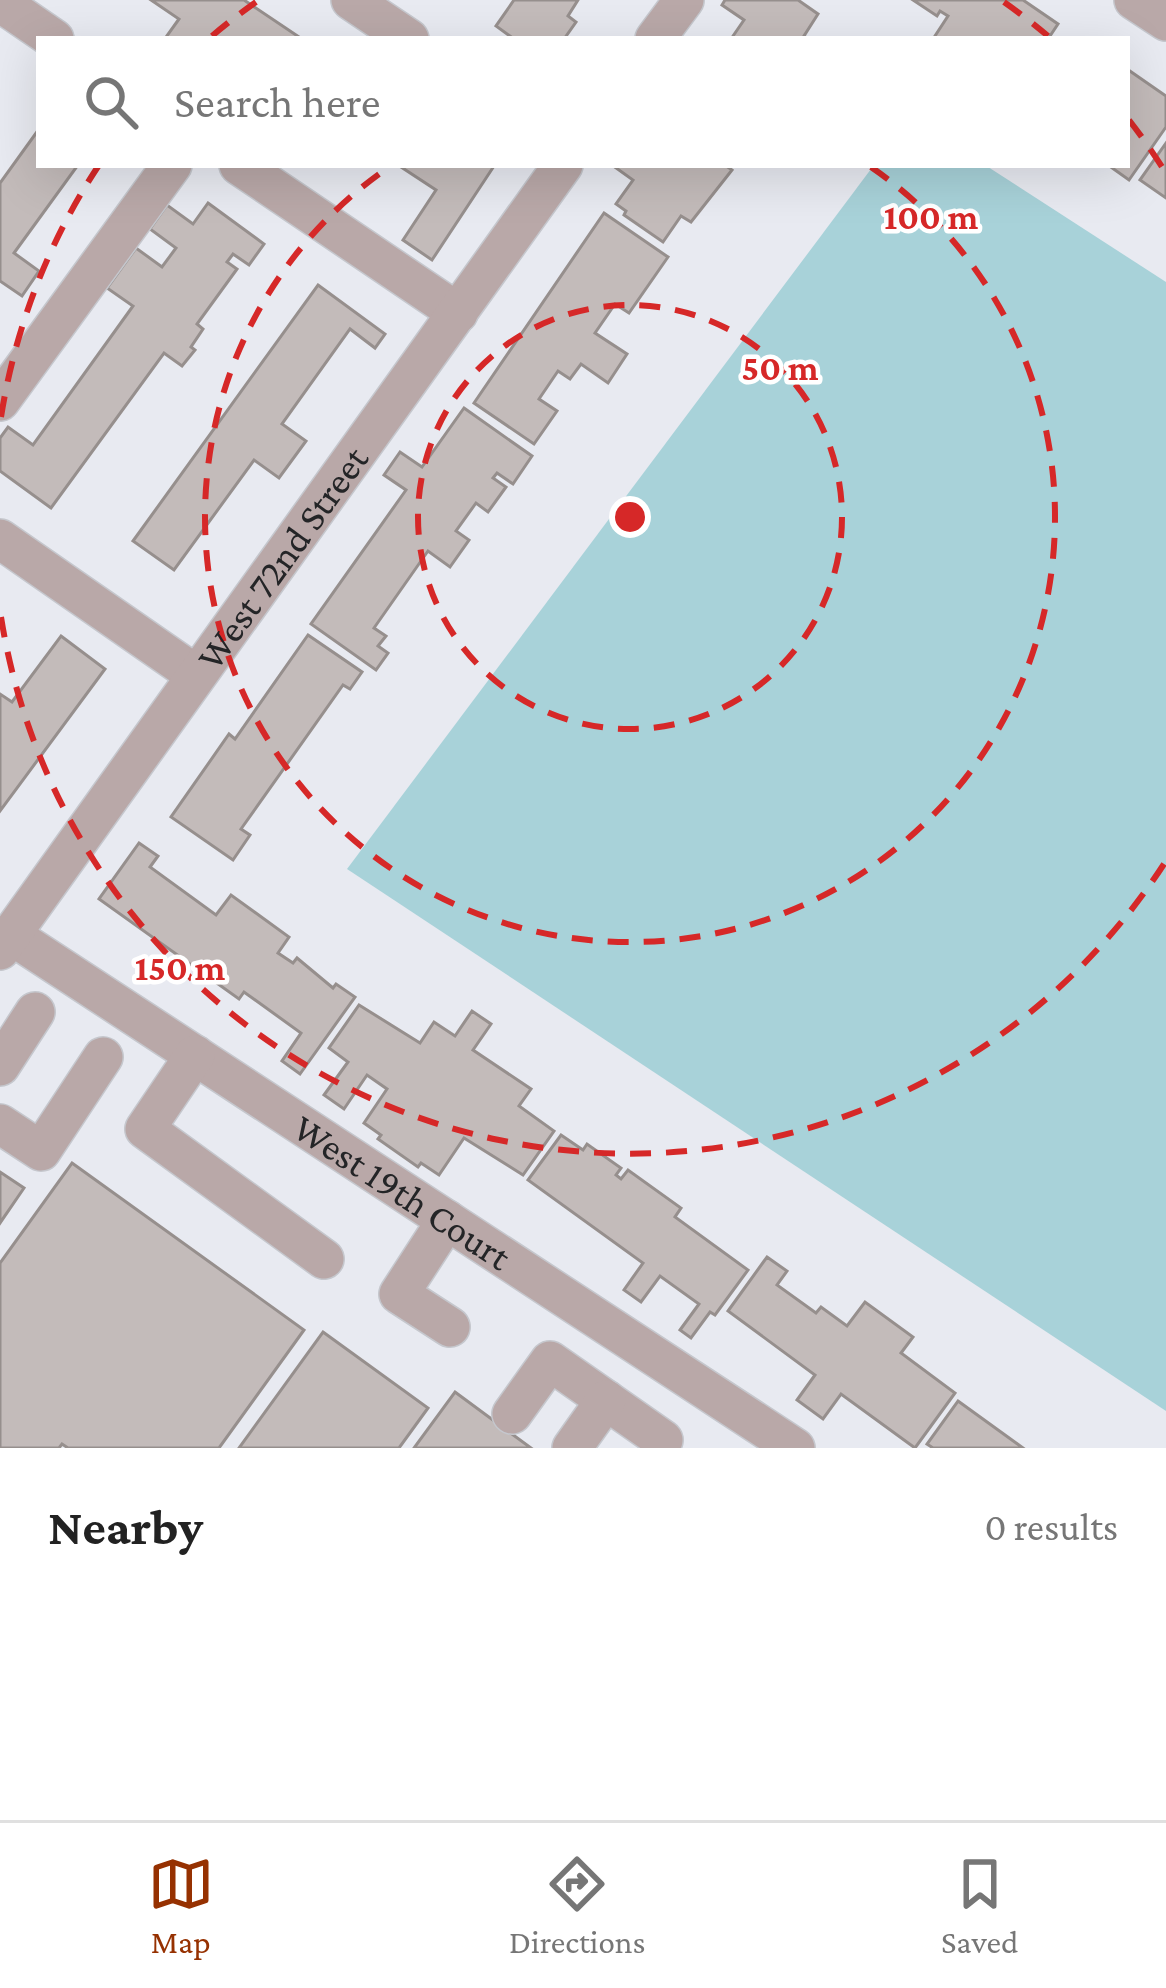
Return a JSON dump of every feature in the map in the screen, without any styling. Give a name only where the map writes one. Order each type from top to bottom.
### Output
[{"type":"street","points":[[351,0],[405,36]]},
{"type":"street","points":[[657,36],[684,0]]},
{"type":"street","points":[[1134,0],[1166,21]]},
{"type":"street","points":[[0,2],[50,36]]},
{"type":"street","points":[[0,401],[170,168]]},
{"type":"street","points":[[243,168],[458,313]]},
{"type":"street","name":"West 72nd Street","points":[[6,943],[561,168]]},
{"type":"street","points":[[0,539],[196,675]]},
{"type":"street","name":"West 19th Court","points":[[6,943],[195,1055],[795,1448]]},
{"type":"street","points":[[0,1066],[35,1012]]},
{"type":"street","points":[[195,1055],[145,1129],[324,1259]]},
{"type":"street","points":[[0,1124],[41,1151],[103,1057]]},
{"type":"street","points":[[447,1220],[399,1294],[450,1327]]},
{"type":"street","points":[[512,1414],[550,1361],[661,1444],[702,1387]]},
{"type":"street","points":[[572,1448],[606,1400]]},
{"type":"water","points":[[872,168],[990,168],[1166,282],[1166,1411],[347,869]]},
{"type":"building","points":[[151,0],[244,0],[298,36],[167,36],[179,19]]},
{"type":"building","points":[[514,0],[578,0],[568,16],[576,22],[566,36],[510,36],[496,26]]},
{"type":"building","points":[[725,0],[798,0],[818,14],[804,36],[733,36],[744,20],[722,5]]},
{"type":"building","points":[[913,0],[1023,0],[1058,24],[1050,36],[935,36],[948,16],[940,11],[937,16]]},
{"type":"building","points":[[1130,71],[1166,96],[1166,127],[1129,180],[1112,168],[1130,168]]},
{"type":"building","points":[[36,133],[36,168],[76,168],[14,253],[39,271],[22,296],[0,281],[0,183]]},
{"type":"building","points":[[1166,143],[1166,198],[1140,180]]},
{"type":"building","points":[[403,168],[493,168],[432,260],[403,240],[436,190]]},
{"type":"building","points":[[616,168],[732,170],[691,222],[681,216],[663,242],[616,204],[633,180]]},
{"type":"building","points":[[208,203],[264,244],[249,265],[233,254],[227,262],[237,269],[197,324],[203,329],[191,347],[195,350],[182,366],[164,353],[51,508],[0,471],[0,438],[8,427],[33,445],[133,306],[107,288],[136,248],[162,267],[176,248],[150,229],[167,205],[193,224]]},
{"type":"building","points":[[604,213],[668,257],[629,313],[615,304],[595,333],[627,354],[608,383],[581,364],[570,379],[558,371],[539,399],[557,411],[534,444],[474,403]]},
{"type":"building","points":[[318,285],[385,334],[375,348],[350,329],[282,424],[306,441],[279,478],[254,460],[174,570],[133,541]]},
{"type":"building","points":[[464,408],[532,456],[513,484],[497,473],[493,478],[506,487],[488,512],[476,503],[456,531],[469,540],[450,567],[428,551],[374,628],[386,636],[378,646],[388,653],[376,670],[311,624],[406,490],[384,475],[400,452],[422,467]]},
{"type":"building","points":[[308,635],[362,672],[350,689],[343,685],[241,829],[250,835],[233,860],[171,817],[229,734],[235,739]]},
{"type":"building","points":[[61,636],[105,669],[0,811],[0,694],[12,702]]},
{"type":"building","points":[[139,843],[158,856],[150,867],[216,915],[231,895],[289,937],[278,953],[293,963],[297,958],[333,988],[336,984],[355,997],[300,1074],[282,1061],[301,1033],[244,992],[239,999],[99,899]]},
{"type":"building","points":[[359,1005],[420,1043],[434,1022],[455,1036],[472,1011],[491,1024],[473,1050],[531,1089],[519,1106],[554,1131],[523,1175],[464,1138],[439,1175],[421,1163],[418,1167],[364,1123],[387,1089],[367,1075],[344,1109],[324,1095],[348,1062],[329,1048]]},
{"type":"building","points":[[561,1135],[583,1150],[587,1144],[621,1168],[616,1175],[621,1179],[628,1170],[681,1208],[675,1217],[748,1270],[715,1315],[710,1312],[691,1338],[680,1330],[699,1304],[660,1276],[641,1302],[624,1290],[643,1263],[528,1180]]},
{"type":"building","points":[[72,1163],[304,1330],[219,1448],[68,1448],[62,1444],[59,1448],[0,1448],[0,1263]]},
{"type":"building","points":[[0,1172],[24,1188],[0,1223]]},
{"type":"building","points":[[767,1257],[787,1271],[777,1285],[816,1313],[821,1307],[847,1326],[865,1302],[913,1337],[901,1353],[955,1393],[915,1448],[841,1394],[823,1419],[797,1400],[815,1375],[728,1311]]},
{"type":"building","points":[[323,1332],[428,1408],[399,1448],[239,1448]]},
{"type":"building","points":[[455,1392],[531,1448],[414,1448]]},
{"type":"building","points":[[958,1401],[1023,1448],[933,1448],[927,1444]]}]
